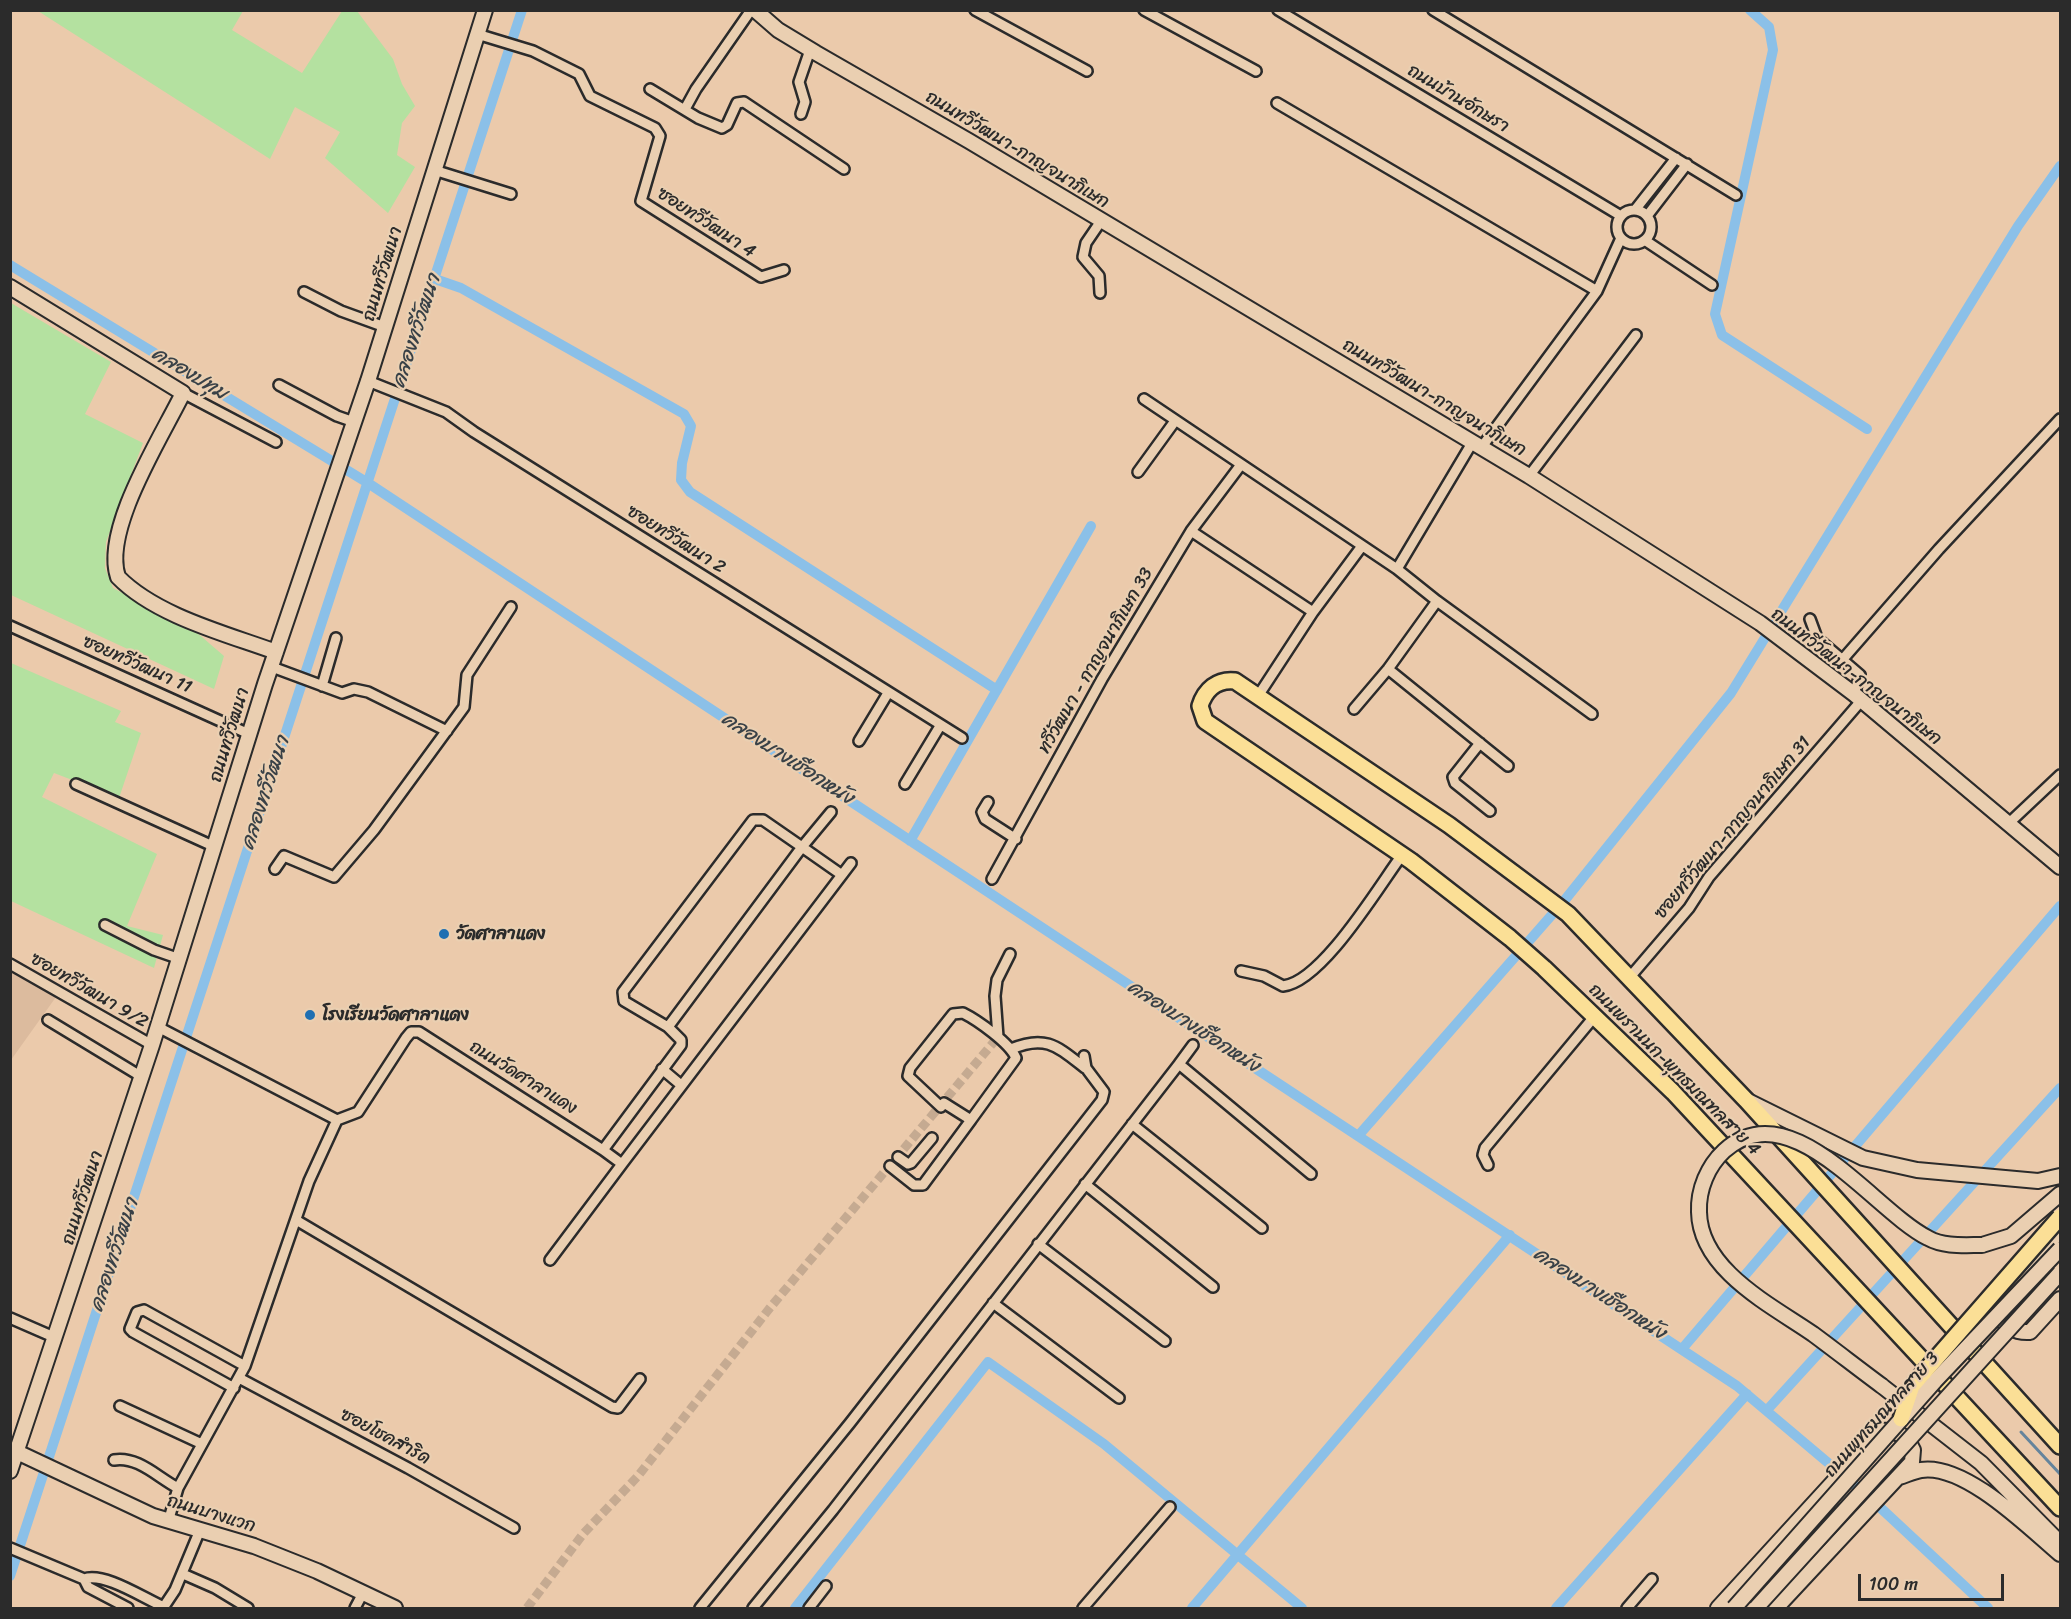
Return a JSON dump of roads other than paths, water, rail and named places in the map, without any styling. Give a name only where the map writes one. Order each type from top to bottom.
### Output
[{"type":"main road","name":"ถนนทวีวัฒนา","points":[[14,1454],[56,1338],[142,1077],[276,652],[385,327],[441,171],[485,10]]},
{"type":"main road","name":"ถนนทวีวัฒนา-กาญจนาภิเษก","points":[[753,10],[778,30],[810,50],[1529,476],[1760,623],[1858,698],[2061,867]]},
{"type":"main road","points":[[10,287],[183,393],[124,512],[114,553],[118,578],[148,600],[185,619],[276,652]]},
{"type":"main road","name":"ถนนพรานนก-พุทธมณฑลสาย 4","points":[[2061,1446],[1746,1100],[1579,924],[1548,898],[1449,825],[1235,681],[1218,682],[1209,690],[1200,706],[1205,722],[1402,855],[1510,938],[1544,968],[1673,1092],[2061,1508]]},
{"type":"main road","points":[[1746,1100],[1863,1158],[1917,1170],[2038,1181],[2061,1176]]},
{"type":"main road","points":[[2061,1194],[2011,1236],[1982,1245],[1948,1244],[1930,1240],[1910,1227],[1828,1160],[1784,1136],[1747,1137],[1733,1143],[1717,1158],[1706,1175],[1700,1195],[1699,1214],[1709,1248],[1743,1285],[1882,1386],[1981,1463],[2061,1543]]},
{"type":"main road","points":[[1901,1419],[1912,1386],[2061,1217]]},
{"type":"main road","points":[[2061,1230],[1996,1302],[1996,1312],[2010,1328],[2018,1332],[2030,1332],[2061,1299]]},
{"type":"main road","name":"ถนนพุทธมณฑลสาย 3","points":[[1734,1608],[1901,1419],[2061,1249]]},
{"type":"main road","name":"ถนนพุทธมณฑลสาย 3","points":[[1756,1608],[2061,1273]]},
{"type":"main road","points":[[1718,1608],[1880,1431],[1895,1431],[1913,1450],[1912,1462],[1776,1608]]},
{"type":"main road","name":"ถนนบางแวก","points":[[14,1454],[31,1459],[168,1522],[254,1546],[395,1608]]},
{"type":"main road","points":[[1893,1482],[1922,1469],[1946,1473],[1990,1494],[2061,1554]]},
{"type":"street","points":[[685,109],[753,10]]},
{"type":"street","points":[[975,10],[1087,72]]},
{"type":"street","points":[[1144,10],[1256,71]]},
{"type":"street","name":"ถนนบ้านอักษรา","points":[[1278,10],[1621,216]]},
{"type":"street","points":[[1433,10],[1736,195]]},
{"type":"street","name":"ซอยทวีวัฒนา 4","points":[[477,34],[533,51],[579,75],[590,96],[659,132],[641,201],[761,277],[784,270]]},
{"type":"street","points":[[801,114],[805,102],[799,82],[810,50]]},
{"type":"street","points":[[650,89],[698,118],[722,128],[727,125],[737,103],[744,102],[844,169]]},
{"type":"street","points":[[1277,103],[1597,291]]},
{"type":"street","points":[[1635,210],[1647,216],[1652,226],[1646,241],[1635,245],[1621,238],[1617,227],[1621,216],[1635,210],[1676,158]]},
{"type":"street","points":[[1647,216],[1687,164]]},
{"type":"street","points":[[441,171],[488,189],[511,194]]},
{"type":"street","points":[[1100,293],[1099,276],[1083,257],[1086,243],[1101,221]]},
{"type":"street","points":[[1397,569],[1476,446],[1597,291],[1621,238]]},
{"type":"street","points":[[1646,241],[1712,285]]},
{"type":"street","points":[[304,292],[340,311],[385,327]]},
{"type":"street","points":[[1529,476],[1636,334]]},
{"type":"street","name":"ซอยทวีวัฒนา 2","points":[[368,381],[446,412],[474,432],[962,738]]},
{"type":"street","points":[[279,385],[337,416],[354,422]]},
{"type":"street","points":[[183,393],[276,442]]},
{"type":"street","points":[[1144,399],[1240,466],[1397,569],[1437,601],[1592,714]]},
{"type":"street","points":[[1843,659],[1939,549],[2061,419]]},
{"type":"street","points":[[1138,472],[1175,421]]},
{"type":"street","name":"ทวีวัฒนา - กาญจนาภิเษก 33","points":[[992,879],[1102,679],[1191,531],[1240,466]]},
{"type":"street","points":[[1191,531],[1313,612]]},
{"type":"street","points":[[1258,696],[1313,612],[1362,546]]},
{"type":"street","points":[[1354,709],[1388,669],[1437,601]]},
{"type":"street","points":[[275,869],[284,855],[334,877],[369,836],[464,706],[467,675],[511,607]]},
{"type":"street","points":[[1810,619],[1817,638],[1860,675],[1858,698]]},
{"type":"street","name":"ซอยทวีวัฒนา 11","points":[[10,626],[249,734]]},
{"type":"street","points":[[322,686],[336,638]]},
{"type":"street","points":[[272,667],[342,693],[354,689],[368,692],[447,731]]},
{"type":"street","points":[[1388,669],[1508,766]]},
{"type":"street","points":[[859,741],[888,693]]},
{"type":"street","name":"ซอยทวีวัฒนา-กาญจนาภิเษก 31","points":[[1630,977],[1689,908],[1709,877],[1858,698]]},
{"type":"street","points":[[905,784],[940,726]]},
{"type":"street","points":[[1480,743],[1453,777],[1455,783],[1490,811]]},
{"type":"street","points":[[2008,824],[2061,775]]},
{"type":"street","points":[[76,784],[214,847]]},
{"type":"street","points":[[988,802],[982,812],[985,819],[1016,839]]},
{"type":"street","points":[[668,1028],[802,847],[831,812]]},
{"type":"street","points":[[622,1164],[603,1150],[681,1045],[681,1040],[668,1028],[624,1001],[623,992],[637,971],[753,820],[764,820],[842,875]]},
{"type":"street","points":[[1241,971],[1264,976],[1283,986],[1294,983],[1328,958],[1402,855]]},
{"type":"street","points":[[550,1260],[681,1084],[851,863]]},
{"type":"street","points":[[105,925],[153,950],[180,959]]},
{"type":"street","points":[[998,1037],[995,996],[997,980],[1010,954]]},
{"type":"street","name":"ซอยทวีวัฒนา 9/2","points":[[10,964],[152,1046]]},
{"type":"street","points":[[890,1166],[914,1185],[923,1185],[1014,1062],[1016,1058],[1011,1049],[998,1037],[963,1013],[956,1012],[910,1068],[908,1076],[942,1105],[971,1120]]},
{"type":"street","points":[[1488,1165],[1483,1155],[1485,1148],[1594,1017]]},
{"type":"street","points":[[48,1020],[142,1077]]},
{"type":"street","points":[[158,1027],[337,1120],[309,1181],[245,1366],[178,1488],[168,1522]]},
{"type":"street","name":"ถนนวัดศาลาแดง","points":[[337,1120],[358,1112],[406,1038],[411,1032],[419,1032],[603,1150]]},
{"type":"street","points":[[700,1608],[850,1423],[1102,1100],[1104,1092],[1086,1068],[1055,1044],[1030,1041],[1011,1049]]},
{"type":"street","points":[[753,1608],[833,1510],[1193,1045]]},
{"type":"street","points":[[1084,1056],[1086,1068]]},
{"type":"street","points":[[1179,1064],[1311,1174]]},
{"type":"street","points":[[662,1069],[681,1084]]},
{"type":"street","points":[[1132,1124],[1262,1228]]},
{"type":"street","points":[[898,1157],[908,1164],[911,1163],[932,1138]]},
{"type":"street","points":[[1085,1184],[1213,1287]]},
{"type":"street","points":[[296,1220],[606,1405],[618,1408],[640,1379]]},
{"type":"street","points":[[1038,1244],[1165,1341]]},
{"type":"street","points":[[993,1303],[1119,1398]]},
{"type":"street","points":[[234,1388],[133,1332],[130,1329],[137,1312],[144,1310],[245,1366]]},
{"type":"street","points":[[10,1318],[56,1338]]},
{"type":"street","name":"ซอยโชคสำริด","points":[[239,1378],[408,1468],[514,1528]]},
{"type":"street","points":[[120,1406],[202,1444]]},
{"type":"street","points":[[114,1460],[125,1458],[138,1463],[178,1488]]},
{"type":"street","points":[[1083,1608],[1170,1507]]},
{"type":"street","points":[[10,1548],[84,1579],[94,1576],[111,1582],[164,1608],[183,1574],[200,1530]]},
{"type":"street","points":[[183,1574],[215,1588],[248,1608]]},
{"type":"street","points":[[84,1579],[88,1587],[128,1608]]},
{"type":"street","points":[[1627,1608],[1652,1579]]},
{"type":"street","points":[[809,1608],[826,1586]]},
{"type":"street","points":[[355,1608],[363,1593]]},
{"type":"waterway","name":"คลองทวีวัฒนา","points":[[10,1576],[522,10]]},
{"type":"waterway","points":[[1750,10],[1769,27],[1773,50],[1715,314],[1722,335],[1867,429]]},
{"type":"waterway","points":[[1358,1136],[1564,901],[1731,693],[2018,226],[2060,166]]},
{"type":"waterway","name":"คลองบางเชือกหนัง","points":[[10,265],[368,483],[1737,1386],[1871,1499],[1988,1608]]},
{"type":"waterway","points":[[435,279],[461,288],[684,414],[691,426],[682,463],[681,480],[690,492],[997,690]]},
{"type":"waterway","points":[[910,841],[1091,526]]},
{"type":"waterway","points":[[1682,1349],[2060,906]]},
{"type":"waterway","points":[[1767,1410],[2060,1088]]},
{"type":"waterway","points":[[1192,1608],[1510,1235]]},
{"type":"waterway","points":[[795,1608],[988,1362],[1104,1444],[1302,1608]]},
{"type":"waterway","points":[[1556,1608],[1747,1394]]},
{"type":"waterway","points":[[2021,1432],[2060,1474]]},
{"type":"tunnel","points":[[527,1608],[583,1534],[638,1476],[769,1309],[998,1037]]},
{"type":"place","name":"วัดศาลาแดง","points":[[444,934]]},
{"type":"place","name":"โรงเรียนวัดศาลาแดง","points":[[310,1015]]},
{"type":"water label","name":"คลองปทุม","points":[[189,374]]}]
